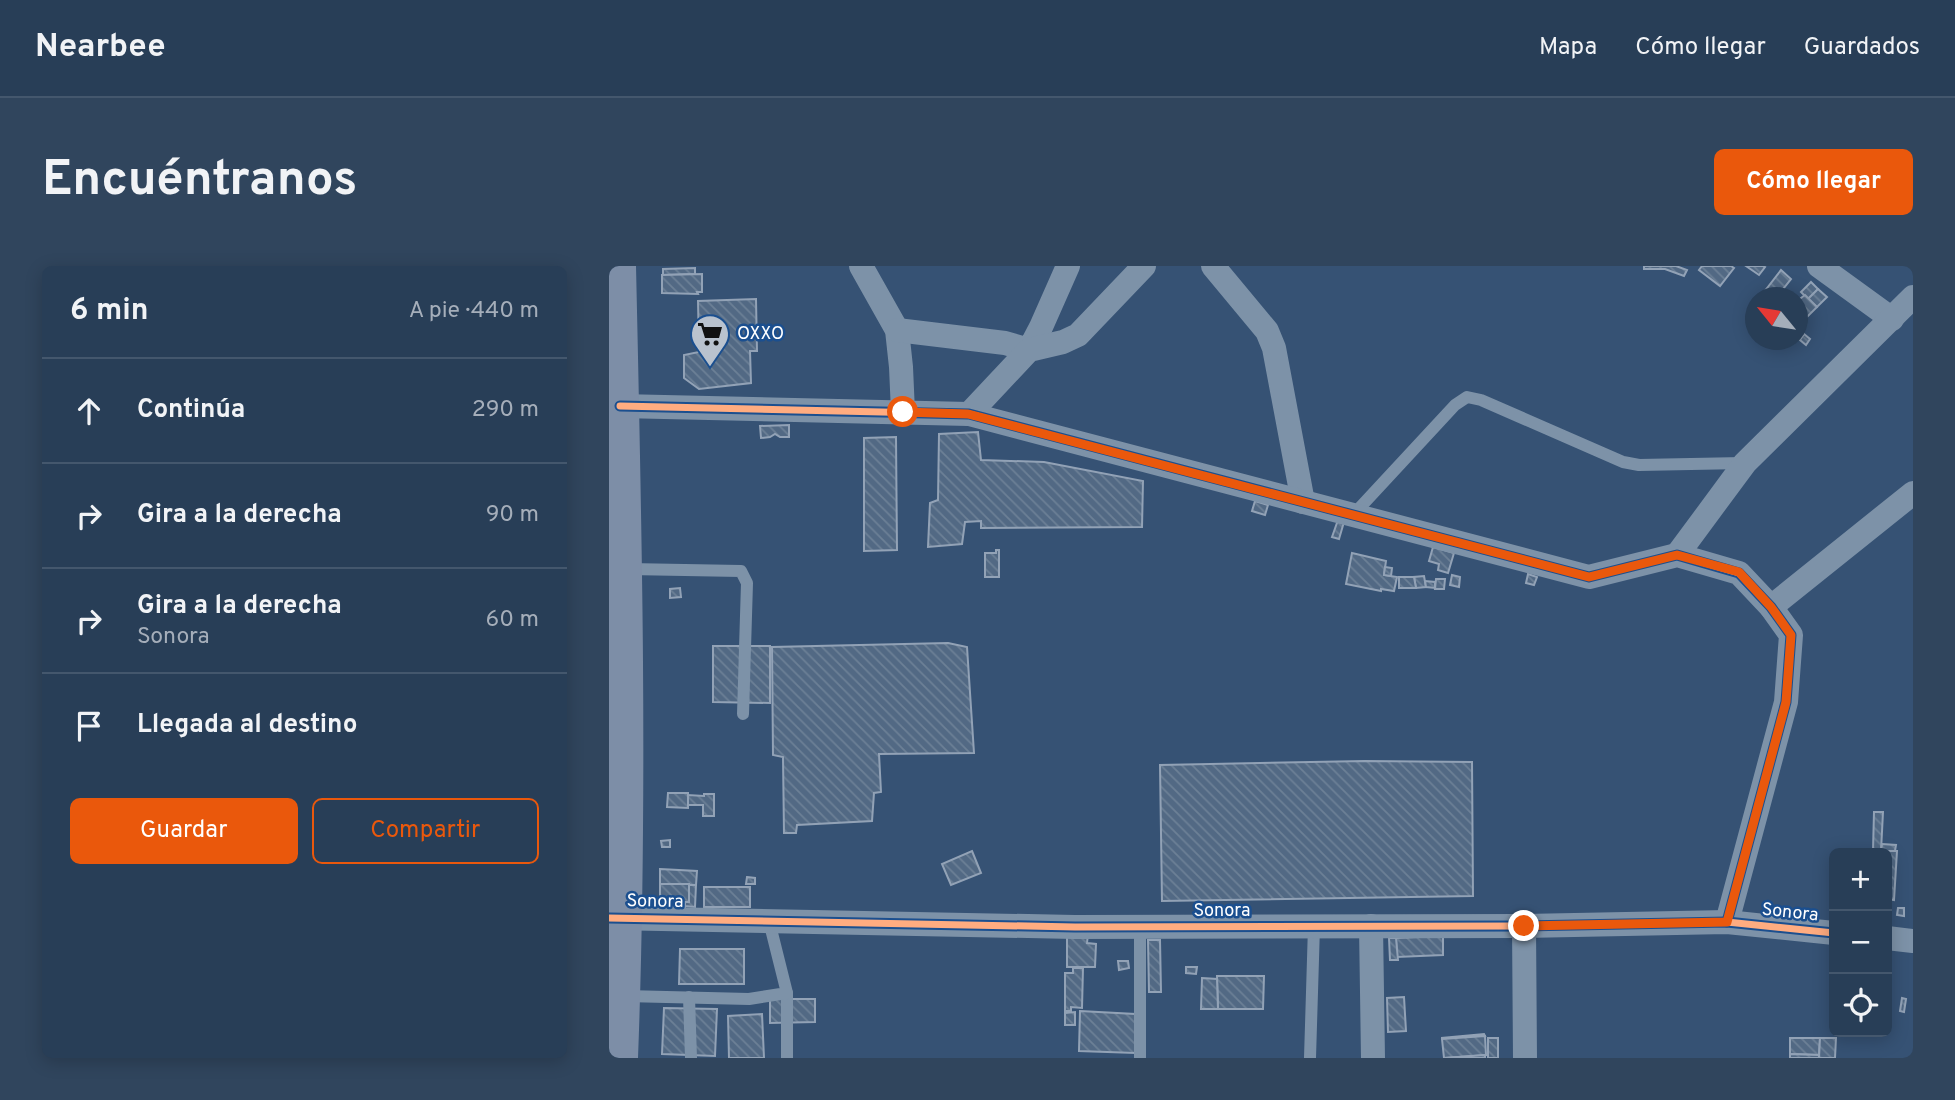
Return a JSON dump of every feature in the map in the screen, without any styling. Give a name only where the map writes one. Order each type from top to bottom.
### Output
[{"type":"main road","points":[[617,266],[624,569],[617,917],[621,996],[619,1058]]},
{"type":"street","points":[[861,266],[897,330],[903,412]]},
{"type":"street","points":[[968,414],[1029,350],[1068,266]]},
{"type":"street","points":[[897,330],[1005,343],[1029,350],[1063,342],[1078,335],[1144,266]]},
{"type":"street","points":[[1213,266],[1267,331],[1274,348],[1303,502]]},
{"type":"street","points":[[1819,266],[1892,320]]},
{"type":"street","points":[[1677,555],[1745,463],[1913,298]]},
{"type":"street","points":[[620,407],[968,414],[1589,577],[1677,555],[1739,572],[1771,607],[1791,635],[1786,702],[1727,922]]},
{"type":"street","points":[[1771,607],[1913,493]]},
{"type":"street","name":"Sonora","points":[[617,917],[1075,927],[1524,926],[1727,922],[1829,932]]},
{"type":"street","points":[[1371,926],[1373,1058]]},
{"type":"street","points":[[1524,926],[1525,1058]]},
{"type":"street","points":[[1892,939],[1913,941]]},
{"type":"lane","points":[[1353,514],[1455,405],[1467,397],[1481,400],[1623,462],[1639,465],[1745,463]]},
{"type":"lane","points":[[624,569],[741,571],[747,583],[743,714]]},
{"type":"lane","points":[[769,921],[787,993],[787,1058]]},
{"type":"lane","points":[[1310,1058],[1314,926]]},
{"type":"lane","points":[[1140,927],[1140,1058]]},
{"type":"lane","points":[[621,996],[749,999],[787,993]]},
{"type":"lane","points":[[689,998],[691,1058]]},
{"type":"building","points":[[1644,266],[1676,266],[1687,270],[1684,276],[1665,269],[1644,269]]},
{"type":"building","points":[[1702,266],[1734,268],[1720,286],[1699,270]]},
{"type":"building","points":[[1746,266],[1763,266],[1765,267],[1759,275]]},
{"type":"building","points":[[695,268],[695,274],[663,275],[663,269]]},
{"type":"building","points":[[1781,270],[1791,279],[1785,287],[1768,287]]},
{"type":"building","points":[[702,274],[702,292],[697,292],[698,294],[662,293],[662,275]]},
{"type":"building","points":[[1811,282],[1818,289],[1808,299],[1808,287]]},
{"type":"building","points":[[1818,289],[1827,297],[1817,307],[1808,299]]},
{"type":"building","points":[[1808,298],[1817,307],[1808,316]]},
{"type":"building","points":[[756,299],[757,351],[750,351],[751,383],[699,389],[684,378],[684,355],[699,352],[698,301]]},
{"type":"building","points":[[789,425],[789,437],[775,434],[761,438],[760,426]]},
{"type":"building","points":[[978,432],[981,460],[1044,462],[1143,481],[1142,527],[981,528],[981,521],[965,522],[962,544],[928,547],[930,503],[938,500],[939,434]]},
{"type":"building","points":[[896,437],[897,550],[864,551],[864,438]]},
{"type":"building","points":[[1255,501],[1268,505],[1265,515],[1252,511]]},
{"type":"building","points":[[1338,520],[1344,522],[1339,539],[1332,537]]},
{"type":"building","points":[[1433,547],[1454,553],[1448,573],[1438,570],[1439,564],[1429,561]]},
{"type":"building","points":[[996,550],[999,550],[999,577],[985,577],[985,553],[996,553]]},
{"type":"building","points":[[1352,553],[1386,561],[1384,575],[1397,577],[1394,591],[1346,584]]},
{"type":"building","points":[[1385,567],[1392,568],[1391,576],[1384,575]]},
{"type":"building","points":[[1528,574],[1537,577],[1534,585],[1526,583]]},
{"type":"building","points":[[1452,575],[1460,577],[1459,587],[1450,585]]},
{"type":"building","points":[[1424,576],[1426,587],[1416,588],[1414,577]]},
{"type":"building","points":[[1399,577],[1414,577],[1416,588],[1399,588]]},
{"type":"building","points":[[1436,579],[1445,579],[1444,589],[1435,589]]},
{"type":"building","points":[[1425,581],[1435,582],[1435,588],[1426,587]]},
{"type":"building","points":[[680,588],[681,597],[670,598],[670,589]]},
{"type":"building","points":[[948,643],[967,647],[974,753],[879,754],[881,792],[874,793],[872,821],[797,825],[796,833],[784,833],[783,757],[773,755],[772,647]]},
{"type":"building","points":[[713,646],[770,646],[770,703],[713,702]]},
{"type":"building","points":[[1472,762],[1473,896],[1162,901],[1160,765]]},
{"type":"building","points":[[668,793],[688,793],[688,808],[667,807]]},
{"type":"building","points":[[714,794],[714,816],[703,816],[703,805],[688,805],[688,795]]},
{"type":"building","points":[[1874,812],[1883,812],[1881,848],[1873,848]]},
{"type":"building","points":[[670,840],[670,847],[662,847],[661,841]]},
{"type":"building","points":[[1882,844],[1896,845],[1895,851],[1892,851],[1892,848],[1881,848]]},
{"type":"building","points":[[972,851],[981,873],[951,885],[942,864]]},
{"type":"building","points":[[1892,851],[1897,851],[1894,900]]},
{"type":"building","points":[[660,869],[697,871],[696,885],[660,884]]},
{"type":"building","points":[[747,877],[755,878],[755,884],[746,884]]},
{"type":"building","points":[[660,884],[689,884],[689,902],[685,902],[685,907],[660,907]]},
{"type":"building","points":[[689,885],[696,885],[695,907],[685,906],[685,902],[689,902]]},
{"type":"building","points":[[704,887],[750,887],[750,907],[704,907]]},
{"type":"building","points":[[1898,908],[1904,908],[1904,916],[1897,915]]},
{"type":"building","points":[[1088,934],[1087,943],[1096,944],[1095,967],[1067,967],[1067,935]]},
{"type":"building","points":[[1443,936],[1443,955],[1397,957],[1396,938]]},
{"type":"building","points":[[1389,938],[1396,938],[1398,960],[1390,960]]},
{"type":"building","points":[[1148,940],[1160,940],[1161,992],[1149,992]]},
{"type":"building","points":[[680,949],[744,949],[744,984],[679,984]]},
{"type":"building","points":[[1118,961],[1128,961],[1129,968],[1119,970]]},
{"type":"building","points":[[1186,967],[1197,967],[1196,974],[1186,973]]},
{"type":"building","points":[[1073,968],[1083,968],[1082,1008],[1071,1007],[1071,1011],[1065,1011],[1065,973],[1073,973]]},
{"type":"building","points":[[1217,976],[1264,976],[1263,1009],[1218,1009]]},
{"type":"building","points":[[1202,978],[1217,979],[1218,1009],[1201,1009]]},
{"type":"building","points":[[1404,997],[1406,1031],[1388,1032],[1387,998]]},
{"type":"building","points":[[1902,998],[1906,999],[1904,1012],[1900,1011]]},
{"type":"building","points":[[770,999],[815,999],[815,1022],[770,1023]]},
{"type":"building","points":[[664,1008],[717,1009],[715,1056],[662,1054]]},
{"type":"building","points":[[1080,1011],[1135,1014],[1135,1053],[1079,1051]]},
{"type":"building","points":[[1075,1012],[1075,1025],[1065,1025],[1065,1013]]},
{"type":"building","points":[[762,1014],[764,1058],[729,1058],[728,1016]]},
{"type":"building","points":[[1485,1036],[1442,1039],[1442,1038]]},
{"type":"building","points":[[1485,1036],[1486,1055],[1444,1058],[1442,1039]]},
{"type":"building","points":[[1488,1038],[1498,1038],[1498,1058],[1488,1058]]},
{"type":"building","points":[[1790,1038],[1820,1038],[1819,1055],[1790,1054]]},
{"type":"building","points":[[1820,1038],[1836,1038],[1835,1058],[1819,1058]]},
{"type":"building","points":[[1790,1054],[1819,1055],[1819,1058],[1790,1058]]},
{"type":"building","points":[[1485,1055],[1485,1058],[1444,1058]]},
{"type":"cycle path","points":[[620,406],[969,414],[1589,577],[1677,555],[1739,573],[1771,607],[1791,635],[1786,702],[1727,922]]},
{"type":"cycle path","points":[[609,918],[1075,927],[1524,926],[1727,922],[1829,932]]},
{"type":"place","name":"OXXO","points":[[710,368]]},
{"type":"route","points":[[903,412],[968,414],[1589,577],[1677,555],[1739,572],[1771,607],[1791,635],[1786,702],[1727,922],[1524,926]]}]
